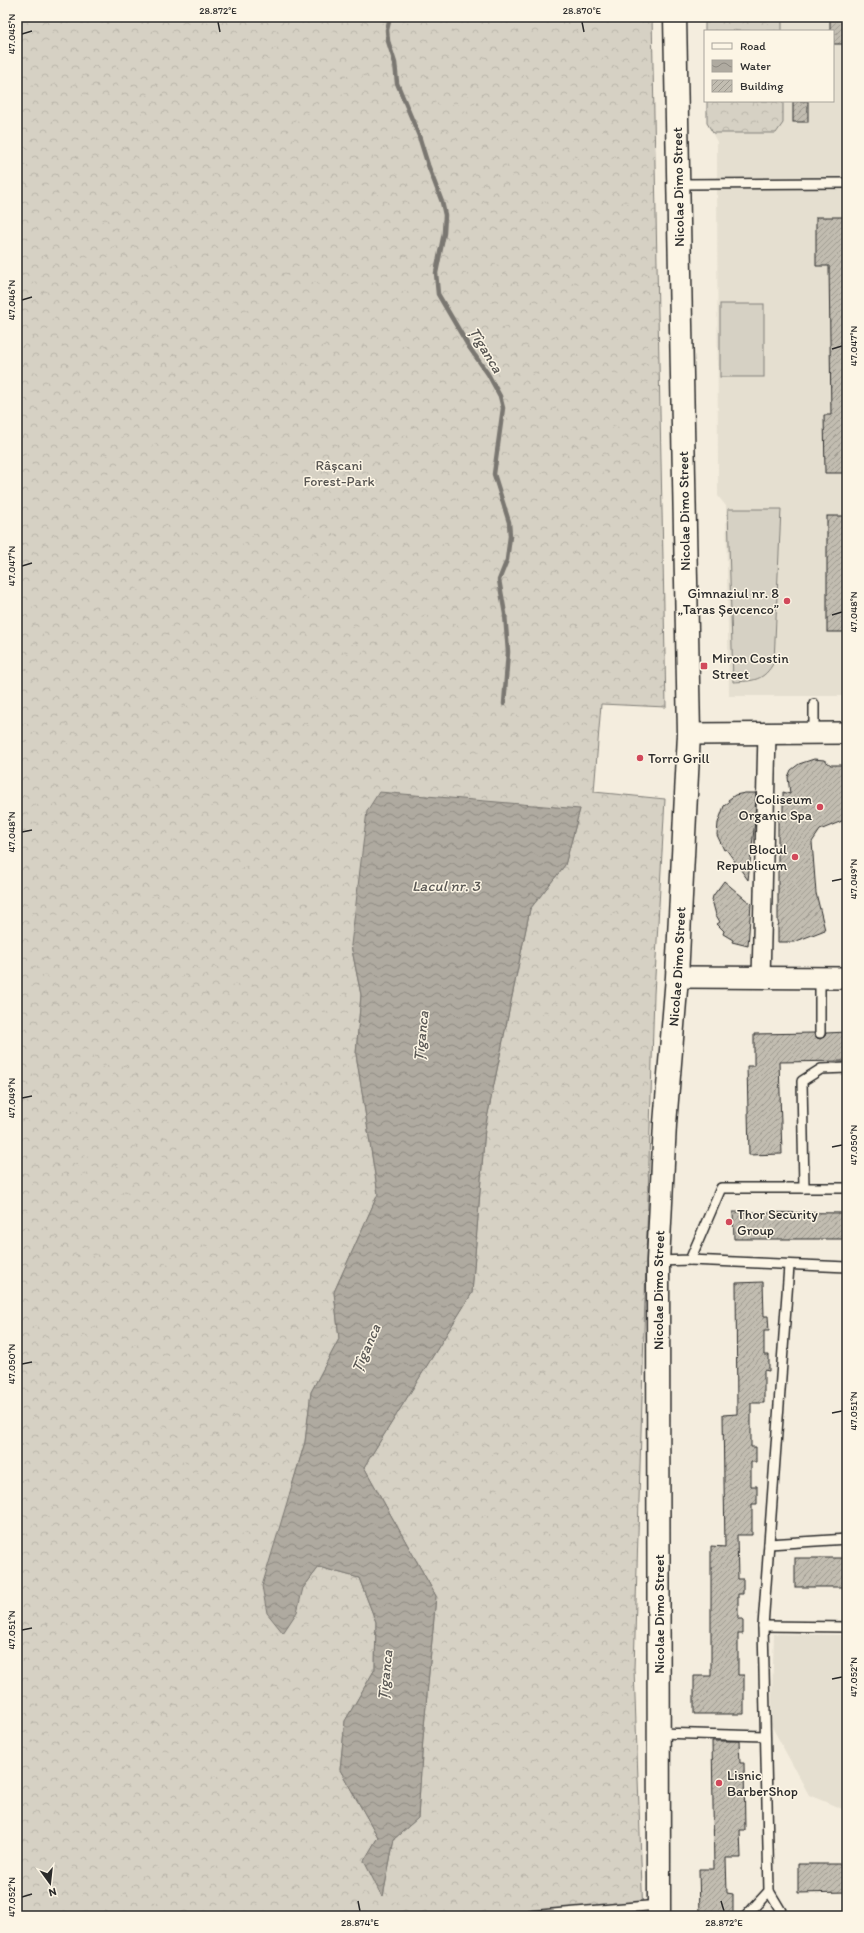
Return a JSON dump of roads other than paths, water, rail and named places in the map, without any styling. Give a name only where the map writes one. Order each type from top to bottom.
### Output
[{"type":"main road","name":"Nicolae Dimo Street","points":[[659,1911],[658,1260],[665,1124],[677,977],[689,734],[675,17]]},
{"type":"street","points":[[689,734],[847,733]]},
{"type":"street","points":[[761,978],[767,734]]},
{"type":"street","points":[[677,977],[847,978]]},
{"type":"lane","points":[[678,184],[847,183]]},
{"type":"lane","points":[[814,704],[814,734]]},
{"type":"lane","points":[[820,978],[820,1033]]},
{"type":"lane","points":[[804,1188],[802,1081],[821,1065],[847,1068]]},
{"type":"lane","points":[[690,1260],[721,1188],[847,1188]]},
{"type":"lane","points":[[658,1260],[847,1267]]},
{"type":"lane","points":[[784,1916],[769,1891],[763,1626],[788,1266]]},
{"type":"lane","points":[[769,1544],[847,1539]]},
{"type":"lane","points":[[763,1626],[847,1627]]},
{"type":"lane","points":[[659,1733],[765,1736]]},
{"type":"lane","points":[[746,1916],[769,1891]]},
{"type":"lane","points":[[529,1916],[659,1911]]},
{"type":"water","name":"Lacul nr. 3","points":[[379,792],[580,809],[565,865],[530,909],[485,1128],[472,1293],[364,1467],[436,1596],[423,1738],[418,1818],[394,1839],[383,1896],[364,1861],[378,1837],[340,1770],[345,1721],[375,1669],[376,1622],[359,1578],[319,1567],[303,1588],[297,1612],[283,1633],[267,1613],[262,1586],[305,1442],[311,1392],[339,1339],[334,1292],[378,1194],[356,1054],[361,995],[351,945],[367,811]]},
{"type":"waterway","name":"Țîganca","points":[[390,17],[387,30],[388,41],[395,63],[397,83],[419,136],[442,202],[445,215],[444,233],[436,273],[438,294],[469,347],[488,374],[500,396],[503,408],[494,474],[509,522],[510,536],[507,560],[499,580],[505,614],[508,652],[504,704]]},
{"type":"place","name":"Gimnaziul nr. 8 „Taras Șevcenco”","points":[[787,601]]},
{"type":"place","name":"Miron Costin Street","points":[[704,666]]},
{"type":"place","name":"Torro Grill","points":[[640,758]]},
{"type":"place","name":"Coliseum Organic Spa","points":[[820,807]]},
{"type":"place","name":"Blocul Republicum","points":[[795,857]]},
{"type":"place","name":"Thor Security Group","points":[[729,1222]]},
{"type":"place","name":"Lisnic BarberShop","points":[[719,1783]]},
{"type":"park label","name":"Râșcani Forest-Park","points":[[339,474]]}]
